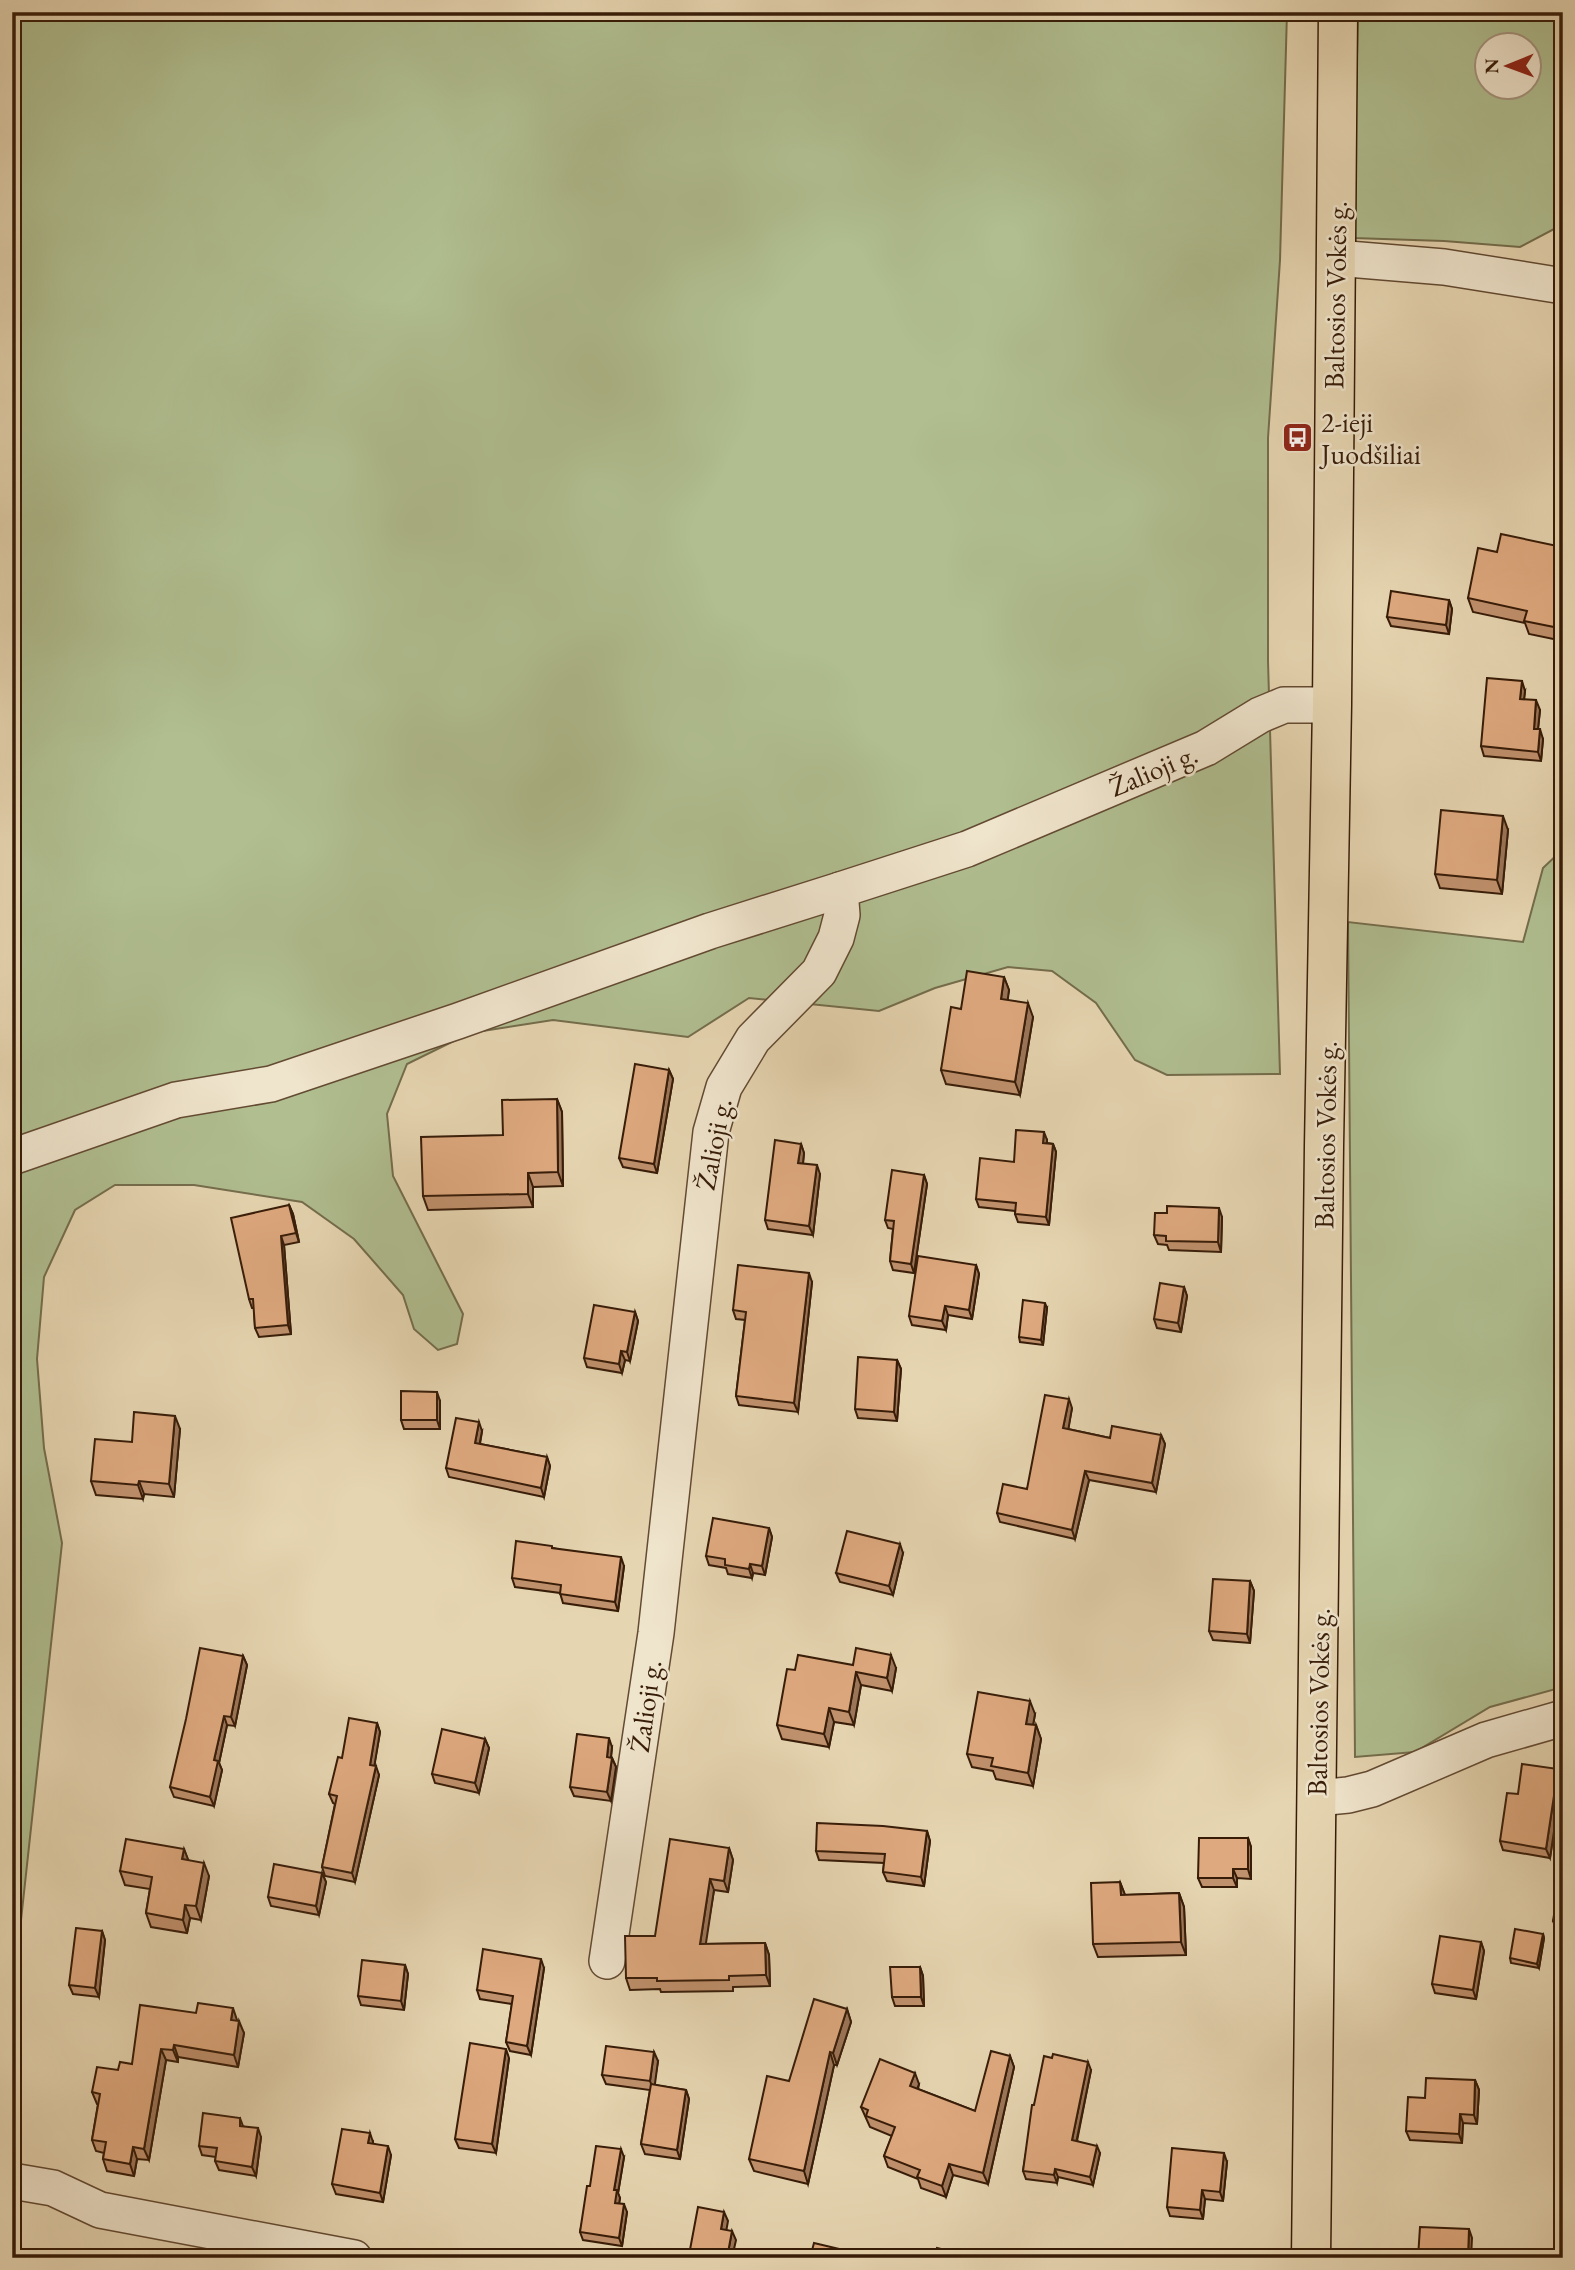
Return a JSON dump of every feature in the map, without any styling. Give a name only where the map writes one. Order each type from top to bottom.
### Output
[{"type":"main road","name":"Baltosios Vokės g.","points":[[1311,2258],[1332,705],[1338,12]]},
{"type":"street","points":[[1336,258],[1444,267],[1563,286]]},
{"type":"street","name":"Žalioji g.","points":[[607,1961],[656,1633],[710,1132],[724,1087],[753,1039],[819,972],[836,938],[842,915],[841,890],[967,849],[1206,748],[1260,715],[1284,705],[1332,705]]},
{"type":"street","points":[[12,1157],[176,1100],[271,1084],[710,931],[841,890]]},
{"type":"street","points":[[1317,1798],[1372,1789],[1486,1740],[1563,1718]]},
{"type":"street","points":[[12,2180],[53,2188],[100,2210],[354,2258]]},
{"type":"green space","points":[[12,12],[1287,12],[1280,260],[1268,438],[1268,661],[1280,1074],[1167,1075],[1135,1060],[1096,1003],[1052,971],[1008,967],[935,988],[879,1011],[749,998],[688,1037],[553,1020],[470,1033],[407,1064],[387,1114],[393,1176],[463,1314],[457,1344],[438,1350],[414,1329],[403,1295],[354,1239],[302,1202],[194,1185],[115,1185],[75,1210],[44,1277],[37,1359],[44,1448],[62,1543],[16,1966],[12,1971]]},
{"type":"green space","points":[[1358,12],[1563,12],[1563,202],[1556,228],[1520,247],[1353,238]]},
{"type":"green space","points":[[1563,849],[1563,1687],[1490,1707],[1415,1752],[1355,1757],[1348,922],[1523,942],[1543,868]]},
{"type":"building","points":[[1563,449],[1563,489],[1555,487]]},
{"type":"building","points":[[1501,534],[1562,547],[1556,578],[1563,579],[1563,610],[1559,628],[1524,621],[1527,611],[1468,598],[1478,548],[1497,552]]},
{"type":"building","points":[[1391,591],[1449,600],[1446,625],[1387,617]]},
{"type":"building","points":[[1487,678],[1522,681],[1520,699],[1536,700],[1534,729],[1540,729],[1538,752],[1481,746]]},
{"type":"building","points":[[1441,810],[1503,816],[1497,880],[1435,874]]},
{"type":"building","points":[[967,971],[1004,977],[1001,999],[1028,1003],[1015,1082],[941,1070],[951,1007],[961,1009]]},
{"type":"building","points":[[635,1064],[669,1070],[654,1164],[619,1158]]},
{"type":"building","points":[[557,1099],[558,1172],[528,1173],[528,1194],[423,1196],[421,1137],[503,1135],[502,1100]]},
{"type":"building","points":[[1016,1130],[1044,1132],[1043,1143],[1053,1144],[1046,1217],[1015,1214],[1016,1203],[976,1199],[980,1158],[1014,1162]]},
{"type":"building","points":[[775,1140],[801,1144],[798,1163],[817,1165],[809,1226],[765,1220]]},
{"type":"building","points":[[892,1170],[924,1175],[911,1264],[890,1261],[894,1221],[885,1220]]},
{"type":"building","points":[[289,1205],[296,1233],[281,1236],[288,1325],[255,1328],[253,1299],[249,1299],[231,1218]]},
{"type":"building","points":[[1167,1206],[1219,1208],[1218,1242],[1166,1241],[1166,1236],[1154,1235],[1155,1213],[1167,1213]]},
{"type":"building","points":[[918,1256],[976,1265],[969,1310],[945,1306],[942,1321],[909,1316]]},
{"type":"building","points":[[738,1265],[809,1273],[794,1403],[736,1396],[746,1312],[733,1310]]},
{"type":"building","points":[[1160,1283],[1184,1287],[1178,1323],[1154,1319]]},
{"type":"building","points":[[1023,1300],[1045,1303],[1041,1340],[1019,1337]]},
{"type":"building","points":[[594,1305],[635,1312],[627,1352],[621,1351],[619,1364],[584,1358]]},
{"type":"building","points":[[858,1357],[897,1360],[894,1412],[855,1409]]},
{"type":"building","points":[[401,1391],[437,1392],[437,1420],[401,1420]]},
{"type":"building","points":[[1045,1395],[1069,1399],[1063,1428],[1110,1438],[1112,1426],[1161,1435],[1152,1483],[1085,1471],[1072,1530],[997,1513],[1003,1484],[1027,1489]]},
{"type":"building","points":[[134,1412],[175,1416],[169,1484],[139,1481],[138,1485],[91,1481],[95,1439],[132,1442]]},
{"type":"building","points":[[456,1418],[479,1422],[475,1443],[547,1457],[541,1488],[446,1468]]},
{"type":"building","points":[[713,1518],[769,1528],[762,1566],[750,1564],[749,1569],[725,1565],[725,1559],[706,1556]]},
{"type":"building","points":[[847,1531],[900,1544],[889,1586],[836,1573]]},
{"type":"building","points":[[516,1541],[621,1557],[615,1602],[560,1594],[561,1585],[512,1578]]},
{"type":"building","points":[[1213,1579],[1250,1581],[1247,1634],[1209,1631]]},
{"type":"building","points":[[200,1648],[243,1656],[231,1717],[224,1716],[214,1760],[218,1761],[210,1797],[170,1787]]},
{"type":"building","points":[[856,1648],[891,1655],[887,1678],[856,1672],[849,1712],[829,1708],[824,1734],[777,1725],[787,1669],[795,1670],[798,1655],[853,1665]]},
{"type":"building","points":[[978,1692],[1030,1701],[1026,1724],[1036,1725],[1028,1773],[991,1766],[993,1758],[967,1754]]},
{"type":"building","points":[[349,1718],[377,1723],[370,1765],[376,1766],[352,1873],[322,1867],[337,1796],[329,1794],[338,1757],[342,1758]]},
{"type":"building","points":[[442,1729],[485,1739],[475,1783],[432,1774]]},
{"type":"building","points":[[577,1734],[609,1738],[607,1757],[612,1758],[607,1792],[570,1787]]},
{"type":"building","points":[[1522,1764],[1558,1769],[1546,1849],[1500,1841],[1507,1793],[1518,1794]]},
{"type":"building","points":[[817,1823],[927,1831],[921,1877],[883,1872],[885,1854],[816,1851]]},
{"type":"building","points":[[1199,1838],[1248,1838],[1248,1869],[1233,1869],[1233,1878],[1198,1878]]},
{"type":"building","points":[[126,1839],[184,1849],[182,1859],[204,1863],[196,1906],[185,1905],[183,1920],[146,1913],[152,1877],[120,1871]]},
{"type":"building","points":[[670,1839],[729,1848],[724,1881],[710,1879],[700,1944],[765,1943],[766,1975],[729,1976],[729,1980],[657,1981],[657,1978],[626,1978],[625,1936],[655,1936]]},
{"type":"building","points":[[274,1864],[322,1873],[316,1906],[268,1897]]},
{"type":"building","points":[[1120,1882],[1121,1895],[1179,1893],[1181,1942],[1093,1944],[1091,1883]]},
{"type":"building","points":[[1557,1896],[1563,1897],[1563,1922],[1553,1921]]},
{"type":"building","points":[[76,1928],[102,1931],[95,1988],[69,1985]]},
{"type":"building","points":[[1515,1929],[1543,1934],[1537,1964],[1510,1958]]},
{"type":"building","points":[[1440,1936],[1481,1942],[1473,1990],[1432,1984]]},
{"type":"building","points":[[483,1949],[541,1959],[527,2046],[506,2042],[513,1996],[477,1990]]},
{"type":"building","points":[[362,1960],[405,1965],[401,2001],[358,1996]]},
{"type":"building","points":[[890,1967],[920,1967],[921,1997],[892,1997]]},
{"type":"building","points":[[814,1999],[847,2009],[833,2053],[830,2052],[804,2171],[749,2159],[767,2076],[789,2081]]},
{"type":"building","points":[[198,2003],[233,2008],[231,2020],[239,2021],[234,2055],[174,2045],[173,2050],[161,2049],[144,2149],[133,2147],[130,2164],[103,2159],[106,2142],[92,2140],[100,2094],[92,2092],[97,2067],[118,2070],[120,2062],[132,2064],[140,2005],[196,2013]]},
{"type":"building","points":[[470,2043],[506,2049],[492,2144],[455,2139]]},
{"type":"building","points":[[606,2046],[654,2052],[650,2081],[602,2075]]},
{"type":"building","points":[[991,2051],[1010,2056],[983,2173],[949,2164],[942,2186],[917,2177],[920,2170],[884,2156],[895,2127],[866,2116],[868,2110],[861,2107],[880,2059],[915,2073],[910,2086],[975,2111]]},
{"type":"building","points":[[1053,2054],[1088,2062],[1072,2140],[1097,2146],[1090,2177],[1055,2169],[1054,2175],[1023,2171],[1032,2105],[1044,2056],[1052,2058]]},
{"type":"building","points":[[1426,2078],[1475,2080],[1474,2115],[1460,2114],[1459,2134],[1406,2131],[1408,2097],[1425,2098]]},
{"type":"building","points":[[651,2084],[686,2090],[677,2150],[641,2144]]},
{"type":"building","points":[[203,2113],[240,2118],[240,2126],[258,2128],[252,2167],[215,2161],[217,2148],[199,2146]]},
{"type":"building","points":[[342,2129],[370,2133],[368,2143],[388,2146],[380,2193],[332,2184]]},
{"type":"building","points":[[596,2146],[621,2149],[614,2190],[617,2190],[615,2203],[624,2204],[619,2238],[580,2232]]},
{"type":"building","points":[[1172,2148],[1224,2153],[1220,2192],[1202,2190],[1200,2210],[1167,2207]]},
{"type":"building","points":[[698,2207],[724,2212],[721,2229],[732,2231],[727,2258],[689,2255]]},
{"type":"building","points":[[1563,2221],[1563,2250],[1558,2250]]},
{"type":"building","points":[[1420,2227],[1469,2229],[1468,2258],[1418,2258]]},
{"type":"building","points":[[814,2243],[852,2252],[851,2258],[810,2258]]},
{"type":"building","points":[[937,2248],[966,2255],[966,2258],[935,2258]]},
{"type":"building","points":[[1011,2249],[1073,2255],[1072,2258],[1010,2258]]},
{"type":"place","name":"2-ieji Juodšiliai","points":[[1298,438]]}]
